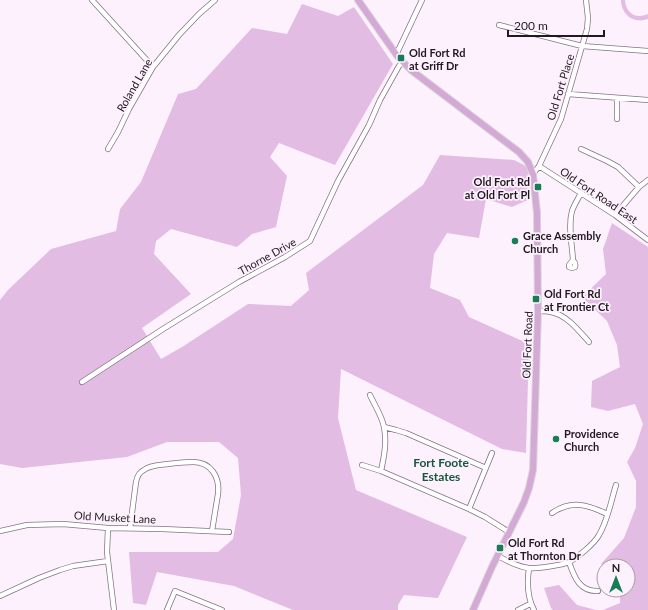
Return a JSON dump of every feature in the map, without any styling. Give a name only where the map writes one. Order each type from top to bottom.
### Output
[{"type":"main road","name":"Old Fort Road","points":[[358,0],[396,55],[403,62],[430,85],[519,152],[528,162],[533,174],[538,230],[538,311],[533,470],[527,495],[473,610]]},
{"type":"street","points":[[92,0],[153,67]]},
{"type":"street","name":"Roland Lane","points":[[108,149],[153,67],[179,34],[215,0]]},
{"type":"street","points":[[396,55],[422,0]]},
{"type":"street","name":"Old Fort Place","points":[[533,174],[539,166],[561,119],[587,30],[588,18],[586,0]]},
{"type":"street","points":[[499,24],[582,46],[648,51]]},
{"type":"street","name":"Thorne Drive","points":[[82,382],[169,325],[310,241],[338,181],[369,124],[380,100],[399,66],[403,62]]},
{"type":"street","points":[[568,94],[648,100]]},
{"type":"street","points":[[616,119],[617,98]]},
{"type":"street","points":[[581,149],[607,161],[618,168],[639,187]]},
{"type":"street","name":"Old Fort Road East","points":[[539,166],[615,215],[648,240]]},
{"type":"street","points":[[615,215],[639,187],[648,180]]},
{"type":"street","points":[[573,260],[570,226],[571,217],[574,206],[581,193]]},
{"type":"street","points":[[538,311],[553,312],[563,317],[571,323],[589,342]]},
{"type":"street","points":[[370,395],[381,417],[384,427],[385,448],[381,471]]},
{"type":"street","points":[[384,427],[406,433],[486,468]]},
{"type":"street","points":[[469,509],[492,453]]},
{"type":"street","points":[[130,528],[136,482],[143,470],[155,466],[194,462],[206,465],[212,469],[218,480],[219,489],[212,531]]},
{"type":"street","points":[[362,465],[381,471],[469,509],[509,532]]},
{"type":"street","points":[[498,556],[510,562],[529,568],[545,567],[569,562],[586,550],[598,537],[603,528],[616,485]]},
{"type":"street","points":[[552,513],[563,507],[577,505],[593,507],[607,514]]},
{"type":"street","name":"Old Musket Lane","points":[[0,530],[38,524],[63,524],[108,528],[229,532]]},
{"type":"street","points":[[108,528],[107,552],[114,610]]},
{"type":"street","points":[[0,596],[53,572],[73,566],[108,561]]},
{"type":"street","points":[[569,562],[575,578],[580,585],[591,591],[596,591]]},
{"type":"street","points":[[529,568],[527,578],[528,592],[530,604],[534,610]]},
{"type":"street","points":[[166,610],[175,591],[222,610]]},
{"type":"street","points":[[518,610],[530,604]]},
{"type":"shaded area","points":[[621,0],[625,0],[627,9],[632,14],[639,16],[648,14],[648,19],[638,20],[629,17],[623,10]]},
{"type":"shaded area","points":[[302,4],[338,16],[354,7],[393,64],[335,165],[279,143],[270,157],[287,176],[276,227],[252,234],[237,247],[171,229],[156,241],[154,254],[191,294],[142,328],[161,359],[248,304],[291,306],[309,290],[306,273],[423,185],[440,155],[514,160],[528,167],[530,199],[512,207],[486,199],[479,238],[447,233],[434,254],[430,288],[460,300],[469,317],[529,344],[526,453],[502,449],[341,369],[338,418],[356,490],[467,537],[438,598],[404,595],[398,605],[398,610],[293,610],[234,586],[157,572],[146,605],[133,603],[129,552],[218,552],[233,539],[241,495],[238,458],[219,442],[167,442],[127,457],[22,468],[0,464],[0,300],[8,290],[51,249],[116,231],[120,209],[141,182],[178,94],[196,89],[252,28],[287,34]]},
{"type":"shaded area","points":[[612,223],[648,247],[648,610],[603,610],[620,603],[620,598],[636,598],[636,558],[606,558],[624,538],[636,507],[636,481],[627,462],[635,448],[643,424],[635,404],[608,411],[591,407],[592,381],[620,367],[617,345],[607,321],[582,297],[606,274],[603,249]]},
{"type":"shaded area","points":[[559,585],[577,605],[596,610],[553,610],[544,588]]},
{"type":"place","name":"Old Fort Rd at Griff Dr","points":[[401,58]]},
{"type":"place","name":"Old Fort Rd at Old Fort Pl","points":[[538,187]]},
{"type":"place","name":"Grace Assembly Church","points":[[515,241]]},
{"type":"place","name":"Old Fort Rd at Frontier Ct","points":[[536,299]]},
{"type":"place","name":"Providence Church","points":[[556,439]]},
{"type":"place","name":"Old Fort Rd at Thornton Dr","points":[[500,548]]},
{"type":"district","name":"Fort Foote Estates","points":[[441,469]]}]
